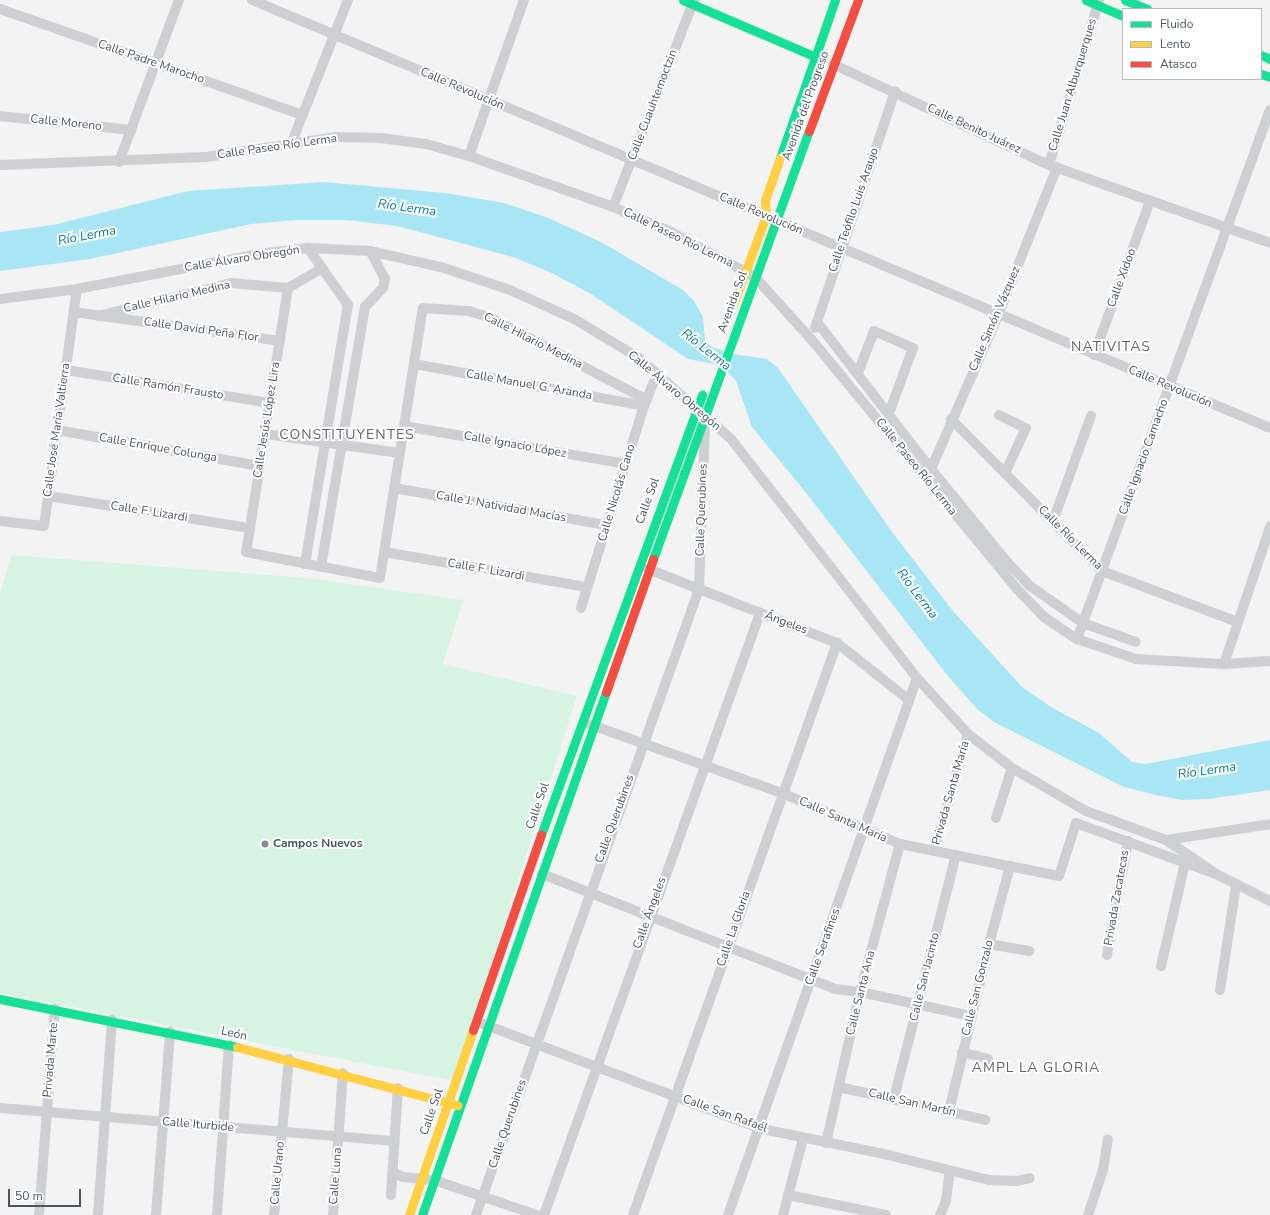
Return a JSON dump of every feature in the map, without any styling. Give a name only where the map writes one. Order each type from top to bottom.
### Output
[{"type":"street","points":[[119,162],[179,0]]},
{"type":"street","name":"Calle Revolución","points":[[252,0],[1270,428]]},
{"type":"street","points":[[292,142],[348,0]]},
{"type":"street","points":[[469,156],[524,0]]},
{"type":"street","name":"Avenida del Progreso","points":[[766,216],[765,200],[835,0]]},
{"type":"street","name":"Avenida del Progreso","points":[[776,221],[858,0]]},
{"type":"street","points":[[1086,0],[1098,2],[1122,15]]},
{"type":"street","points":[[1125,0],[1145,8]]},
{"type":"street","name":"Calle Benito Juárez","points":[[690,1],[895,91],[1053,166],[1226,229],[1270,243]]},
{"type":"street","name":"Calle Cuauhtemoctzin","points":[[613,207],[690,1]]},
{"type":"street","name":"Calle Juan Alburquerques","points":[[1053,166],[1098,2]]},
{"type":"street","name":"Calle Padre Marocho","points":[[1,7],[302,115]]},
{"type":"street","name":"Calle Teófilo Luis Araujo","points":[[858,373],[815,326],[895,91]]},
{"type":"street","name":"Calle Ignacio Camacho","points":[[1077,639],[1270,110]]},
{"type":"street","name":"Calle Moreno","points":[[0,116],[131,130]]},
{"type":"street","name":"Calle Paseo Río Lerma","points":[[0,165],[119,162],[206,157],[292,142],[336,137],[381,138],[426,144],[469,156],[613,207],[669,231],[756,277],[811,338],[1017,589],[1044,617],[1077,639],[1136,659],[1224,664],[1270,661]]},
{"type":"street","name":"Calle Simón Vázquez","points":[[931,469],[951,419],[999,313],[1053,166]]},
{"type":"street","name":"Calle Xidoo","points":[[1094,355],[1150,201]]},
{"type":"street","name":"Avenida Sol","points":[[730,316],[766,216]]},
{"type":"street","name":"Avenida Sol","points":[[704,414],[710,402],[747,297],[756,277],[776,221]]},
{"type":"street","points":[[308,248],[348,305],[305,564],[321,567],[365,307],[383,288],[385,279],[370,251]]},
{"type":"street","name":"Calle Álvaro Obregón","points":[[0,299],[77,289],[258,254],[308,248],[370,251],[441,267],[510,290],[576,320],[639,358],[731,439],[917,678],[968,734],[1012,768],[1086,811],[1166,840]]},
{"type":"street","points":[[288,288],[322,268]]},
{"type":"street","name":"Calle Hilario Medina","points":[[98,316],[230,283],[288,288]]},
{"type":"street","name":"Calle Jesús López Lira","points":[[288,288],[246,552],[305,564]]},
{"type":"street","name":"Calle José María Valtierra","points":[[0,520],[44,526],[77,289]]},
{"type":"street","points":[[348,305],[365,307]]},
{"type":"street","name":"Calle Hilario Medina","points":[[321,567],[380,578],[423,308],[469,311],[491,318],[646,403]]},
{"type":"street","name":"Calle David Peña Flor","points":[[74,312],[280,341]]},
{"type":"street","points":[[890,413],[913,348],[874,331],[858,373],[890,413],[931,469],[1008,562],[1030,586],[1083,623],[1136,642]]},
{"type":"street","name":"Calle Manuel G. Aranda","points":[[414,364],[646,403]]},
{"type":"street","name":"Calle Ramón Frausto","points":[[66,370],[270,403]]},
{"type":"street","name":"Calle Nicolás Cano","points":[[581,608],[646,403],[658,374]]},
{"type":"street","points":[[696,407],[706,381]]},
{"type":"street","name":"Calle Sol","points":[[409,1215],[581,721],[696,407]]},
{"type":"street","name":"Calle Sol","points":[[422,1215],[704,414]]},
{"type":"street","name":"Calle Querubines","points":[[476,1215],[589,892],[700,589],[704,414]]},
{"type":"street","points":[[999,415],[1026,428],[1005,473]]},
{"type":"street","points":[[1053,521],[1091,416]]},
{"type":"street","name":"Calle Río Lerma","points":[[951,419],[1102,571],[1238,622]]},
{"type":"street","name":"Calle Ignacio López","points":[[404,426],[626,464]]},
{"type":"street","name":"Calle Enrique Colunga","points":[[57,430],[260,466]]},
{"type":"street","points":[[265,434],[400,453]]},
{"type":"street","name":"Calle J. Natividad Macías","points":[[394,488],[607,525]]},
{"type":"street","name":"Calle F. Lizardi","points":[[48,496],[250,528]]},
{"type":"street","points":[[1224,664],[1270,527]]},
{"type":"street","name":"Calle F. Lizardi","points":[[384,552],[587,587]]},
{"type":"street","name":"Ángeles","points":[[648,570],[837,643],[909,700]]},
{"type":"street","name":"Calle Ángeles","points":[[544,1215],[650,915],[760,613]]},
{"type":"street","name":"Calle La Gloria","points":[[633,1215],[782,793],[837,643]]},
{"type":"street","name":"Calle Serafines","points":[[728,1215],[917,678]]},
{"type":"street","name":"Calle Santa María","points":[[581,721],[782,793],[900,844],[1059,876],[1076,823],[1128,841]]},
{"type":"street","name":"Privada Santa María","points":[[934,851],[968,734]]},
{"type":"street","points":[[996,818],[1012,768]]},
{"type":"street","points":[[1166,840],[1270,824]]},
{"type":"street","points":[[1166,840],[1216,874],[1270,901]]},
{"type":"street","points":[[1128,841],[1216,874]]},
{"type":"street","name":"Privada Zacatecas","points":[[1107,955],[1128,841]]},
{"type":"street","name":"Calle Santa Ana","points":[[826,1143],[860,992],[900,844]]},
{"type":"street","name":"Calle San Jacinto","points":[[894,1098],[956,855]]},
{"type":"street","points":[[1161,966],[1185,863]]},
{"type":"street","name":"Calle San Gonzalo","points":[[949,1111],[988,944],[1010,866]]},
{"type":"street","points":[[542,874],[835,988],[971,1016]]},
{"type":"street","points":[[1220,990],[1236,885]]},
{"type":"street","points":[[988,944],[1029,951]]},
{"type":"street","name":"León","points":[[0,999],[112,1020],[229,1045],[343,1073],[460,1106]]},
{"type":"street","name":"Privada Marte","points":[[39,1215],[55,1009]]},
{"type":"street","points":[[98,1215],[112,1020]]},
{"type":"street","name":"Calle San Rafaél","points":[[476,1022],[597,1066],[758,1128],[989,1180],[1016,1181],[1030,1178]]},
{"type":"street","points":[[156,1215],[170,1032]]},
{"type":"street","points":[[218,1215],[229,1045]]},
{"type":"street","points":[[962,1052],[988,1059]]},
{"type":"street","name":"Calle Urano","points":[[274,1215],[289,1059]]},
{"type":"street","name":"Calle Luna","points":[[333,1215],[343,1073]]},
{"type":"street","name":"Calle San Martín","points":[[838,1087],[894,1098],[985,1120]]},
{"type":"street","points":[[392,1195],[398,1088]]},
{"type":"street","name":"Calle Iturbide","points":[[0,1108],[396,1141]]},
{"type":"street","points":[[783,1215],[803,1139]]},
{"type":"street","points":[[1088,1215],[1103,1170],[1108,1139]]},
{"type":"street","points":[[940,1215],[946,1201],[950,1170]]},
{"type":"street","points":[[394,1173],[434,1180],[537,1215]]},
{"type":"street","points":[[788,1195],[886,1215]]},
{"type":"green space","name":"Campos Nuevos","points":[[11,555],[307,578],[463,600],[443,664],[577,696],[454,1081],[0,993],[0,594]]},
{"type":"water","name":"Río Lerma","points":[[324,182],[445,193],[504,203],[546,217],[601,242],[683,290],[694,301],[703,317],[705,340],[712,347],[734,354],[767,359],[778,368],[892,532],[953,611],[1022,687],[1051,707],[1099,733],[1132,762],[1146,764],[1270,740],[1270,790],[1208,799],[1182,800],[1156,795],[1124,787],[994,722],[977,709],[948,676],[807,494],[752,427],[736,381],[726,370],[714,364],[688,359],[591,294],[552,273],[513,257],[397,226],[346,220],[297,220],[251,224],[90,259],[0,271],[0,232],[53,225],[188,191]]},
{"type":"traffic: fast","points":[[683,0],[823,60]]},
{"type":"traffic: fast","points":[[780,158],[835,0]]},
{"type":"traffic: fast","points":[[1086,0],[1122,16]]},
{"type":"traffic: fast","points":[[1125,0],[1145,8]]},
{"type":"traffic: fast","points":[[1262,55],[1270,59]]},
{"type":"traffic: fast","points":[[1262,74],[1270,77]]},
{"type":"traffic: fast","points":[[653,559],[809,131]]},
{"type":"traffic: fast","points":[[541,835],[702,394]]},
{"type":"traffic: fast","points":[[422,1215],[606,692]]},
{"type":"traffic: fast","points":[[0,999],[237,1047]]},
{"type":"traffic: slow","points":[[733,305],[766,216],[765,200],[780,158]]},
{"type":"traffic: slow","points":[[409,1215],[473,1030]]},
{"type":"traffic: slow","points":[[237,1047],[457,1105]]},
{"type":"traffic: jam","points":[[809,131],[858,0]]},
{"type":"traffic: jam","points":[[606,692],[653,559]]},
{"type":"traffic: jam","points":[[473,1030],[541,835]]},
{"type":"place","name":"Campos Nuevos","points":[[265,844]]},
{"type":"district","name":"NATIVITAS","points":[[1111,347]]},
{"type":"district","name":"CONSTITUYENTES","points":[[347,435]]},
{"type":"district","name":"AMPL LA GLORIA","points":[[1036,1068]]}]
